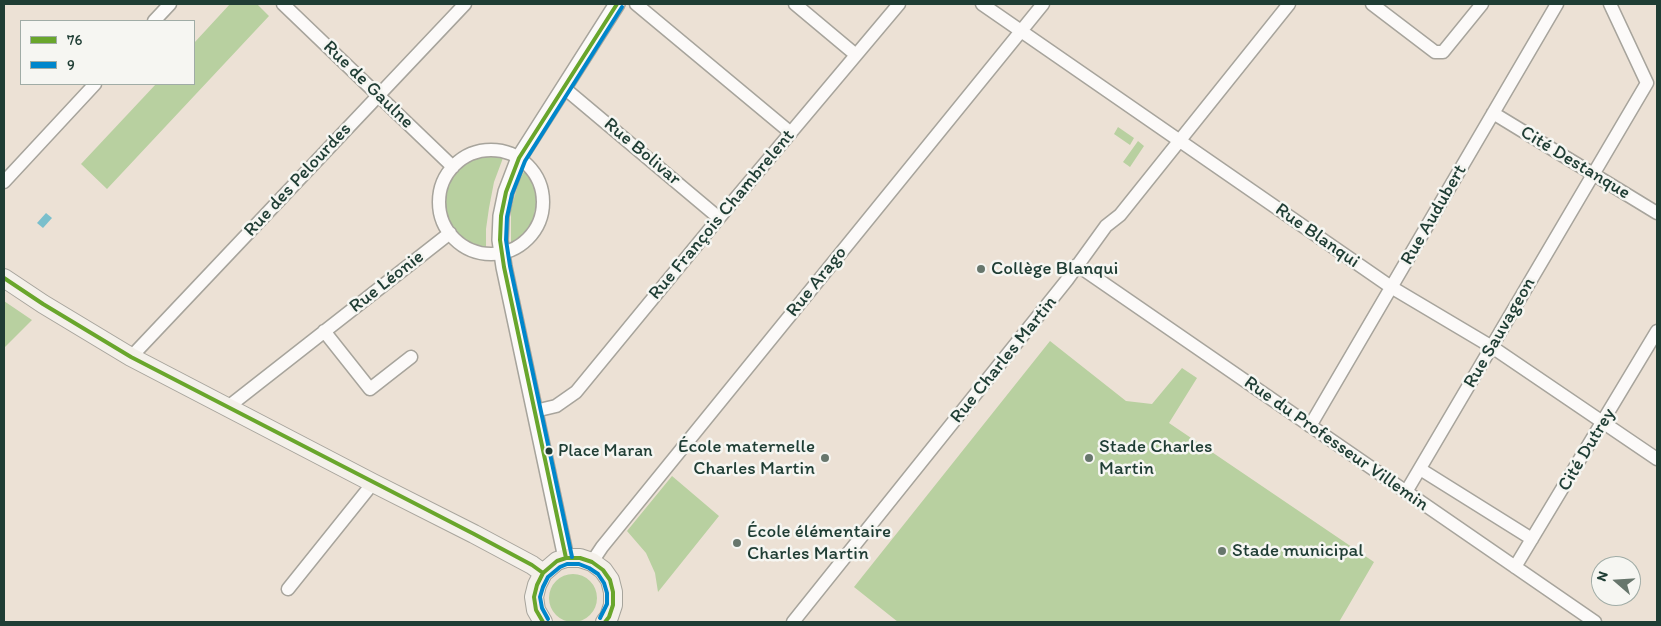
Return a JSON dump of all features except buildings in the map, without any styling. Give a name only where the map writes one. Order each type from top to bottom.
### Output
[{"type":"main road","points":[[4,278],[42,304],[131,357],[474,534],[532,565],[542,573]]},
{"type":"main road","points":[[543,622],[536,610],[534,597],[536,584],[542,573],[557,561],[566,558],[580,558],[592,562],[610,580],[614,592],[611,620]]},
{"type":"street","points":[[155,20],[170,4]]},
{"type":"street","name":"Rue de Gaulne","points":[[282,4],[453,167]]},
{"type":"street","name":"Rue des Pelourdes","points":[[131,357],[465,4]]},
{"type":"street","points":[[566,558],[502,253],[500,229],[503,204],[509,181],[519,158],[617,4]]},
{"type":"street","points":[[636,4],[791,132]]},
{"type":"street","points":[[795,4],[856,54]]},
{"type":"street","name":"Rue François Chambrelent","points":[[534,411],[556,406],[576,392],[899,4]]},
{"type":"street","name":"Rue Blanqui","points":[[982,4],[1391,287],[1492,347],[1657,459]]},
{"type":"street","name":"Rue Arago","points":[[592,562],[602,547],[1043,4]]},
{"type":"street","name":"Rue Charles Martin","points":[[793,622],[1000,365],[1106,226],[1120,214],[1288,4]]},
{"type":"street","points":[[1372,4],[1435,52],[1443,52],[1482,4]]},
{"type":"street","name":"Rue Audubert","points":[[1310,426],[1557,4]]},
{"type":"street","name":"Rue Sauvageon","points":[[1406,492],[1647,83],[1610,4]]},
{"type":"street","points":[[4,182],[94,85]]},
{"type":"street","name":"Rue Bolivar","points":[[564,87],[719,218]]},
{"type":"street","name":"Cité Destanque","points":[[1493,113],[1657,213]]},
{"type":"street","points":[[499,151],[519,158],[535,174],[543,195],[542,211],[537,227],[522,244],[502,253],[476,252],[460,244],[450,233],[440,211],[441,188],[446,177],[453,167],[468,156],[478,152],[499,151]]},
{"type":"street","name":"Rue Léonie","points":[[228,407],[450,233]]},
{"type":"street","name":"Rue du Professeur Villemin","points":[[1077,265],[1595,622]]},
{"type":"street","points":[[324,331],[370,389],[411,357]]},
{"type":"street","name":"Cité Dutrey","points":[[1515,567],[1657,331]]},
{"type":"street","points":[[1420,470],[1532,539]]},
{"type":"street","points":[[288,589],[373,483]]},
{"type":"green space","points":[[230,4],[257,4],[269,16],[107,189],[81,164],[155,85],[195,85],[195,42]]},
{"type":"green space","points":[[1118,127],[1134,138],[1130,145],[1114,134]]},
{"type":"green space","points":[[1138,141],[1144,146],[1130,167],[1123,162]]},
{"type":"green space","points":[[495,156],[503,158],[494,182],[489,208],[486,250],[466,243],[454,233],[448,224],[445,214],[446,192],[453,171],[459,166],[471,159]]},
{"type":"green space","points":[[526,168],[532,171],[537,184],[538,194],[535,210],[533,220],[527,231],[511,244],[511,209],[519,181]]},
{"type":"green space","points":[[4,301],[32,320],[4,348]]},
{"type":"green space","name":"Stade Charles Martin","points":[[1050,341],[1126,401],[1152,404],[1182,368],[1197,378],[1169,423],[1374,562],[1339,622],[898,622],[854,587]]},
{"type":"green space","points":[[672,476],[719,516],[658,592],[655,573],[646,553],[627,531]]},
{"type":"green space","points":[[568,574],[578,574],[587,578],[593,584],[596,589],[596,607],[587,618],[578,622],[568,622],[559,618],[553,612],[549,603],[549,593],[553,584],[559,578]]},
{"type":"water","points":[[46,213],[52,218],[43,228],[37,223]]},
{"type":"transit line","name":"76","points":[[566,558],[504,267],[500,240],[501,216],[506,192],[519,158],[617,4]]},
{"type":"transit line","name":"9","points":[[572,557],[510,266],[506,240],[507,217],[512,194],[525,161],[622,7]]},
{"type":"transit line","name":"76","points":[[4,278],[131,357],[474,534],[532,565],[543,573]]},
{"type":"transit line","name":"76","points":[[543,622],[536,610],[534,597],[537,585],[543,573],[557,561],[566,558],[580,558],[592,562],[603,570],[610,580],[613,592],[613,605],[605,622]]},
{"type":"transit line","name":"9","points":[[548,619],[542,608],[540,597],[543,587],[548,577],[567,564],[579,564],[589,568],[598,574],[604,583],[607,593],[607,604],[600,618]]},
{"type":"place","name":"Collège Blanqui","points":[[981,269]]},
{"type":"place","name":"Place Maran","points":[[549,451]]},
{"type":"place","name":"École maternelle Charles Martin","points":[[825,458]]},
{"type":"place","name":"Stade Charles Martin","points":[[1089,458]]},
{"type":"place","name":"École élémentaire Charles Martin","points":[[737,543]]},
{"type":"place","name":"Stade municipal","points":[[1222,551]]}]
